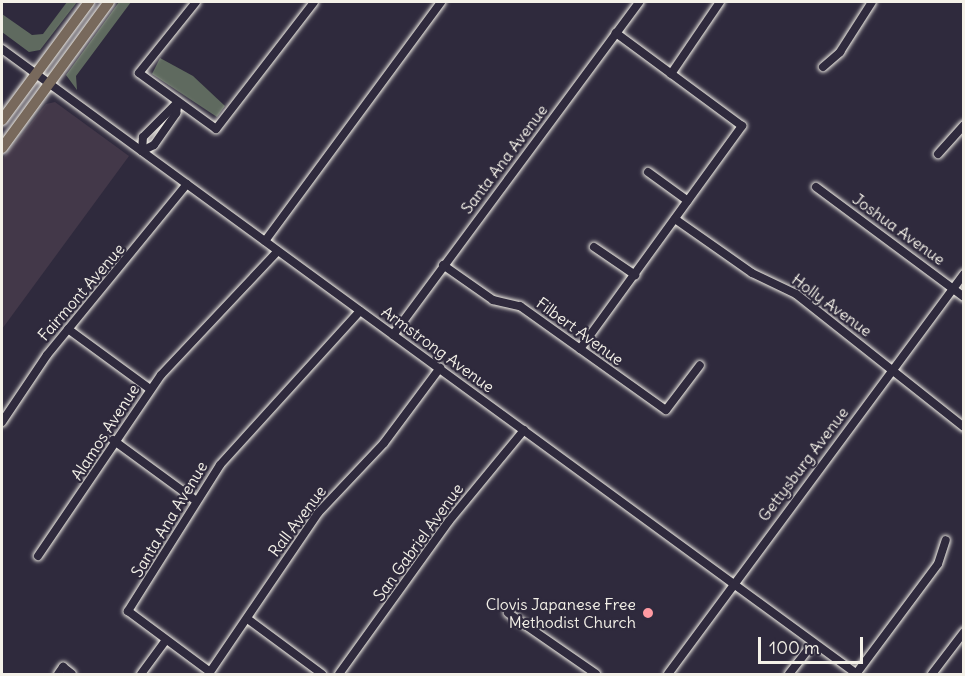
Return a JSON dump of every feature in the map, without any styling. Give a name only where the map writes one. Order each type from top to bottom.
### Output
[{"type":"main road","points":[[2,120],[89,2]]},
{"type":"main road","points":[[2,148],[110,2]]},
{"type":"street","points":[[196,2],[139,74],[216,129],[314,2]]},
{"type":"street","points":[[265,241],[441,2]]},
{"type":"street","name":"Santa Ana Avenue","points":[[393,335],[639,2]]},
{"type":"street","points":[[671,74],[720,2]]},
{"type":"street","points":[[823,67],[840,52],[872,2]]},
{"type":"street","points":[[580,349],[742,126],[616,33]]},
{"type":"street","name":"Armstrong Avenue","points":[[2,49],[857,674]]},
{"type":"street","points":[[142,151],[143,137],[178,102]]},
{"type":"street","points":[[938,154],[963,125]]},
{"type":"street","points":[[648,172],[688,201]]},
{"type":"street","name":"Fairmont Avenue","points":[[2,422],[68,329],[187,184]]},
{"type":"street","name":"Joshua Avenue","points":[[816,187],[963,297]]},
{"type":"street","name":"Holly Avenue","points":[[675,219],[742,267],[796,294],[963,426]]},
{"type":"street","points":[[594,247],[634,275]]},
{"type":"street","name":"Alamos Avenue","points":[[38,556],[113,440],[150,389],[278,251]]},
{"type":"street","name":"Filbert Avenue","points":[[443,265],[487,297],[520,306],[666,410],[700,365]]},
{"type":"street","name":"Gettysburg Avenue","points":[[668,675],[963,274]]},
{"type":"street","name":"Santa Ana Avenue","points":[[166,640],[128,611],[195,500],[241,438],[313,368],[360,311]]},
{"type":"street","points":[[68,329],[150,389]]},
{"type":"street","name":"Rall Avenue","points":[[166,640],[210,672],[249,620],[318,513],[384,444],[440,368]]},
{"type":"street","name":"San Gabriel Avenue","points":[[339,675],[449,521],[524,430]]},
{"type":"street","points":[[113,440],[195,500]]},
{"type":"street","points":[[857,674],[938,564],[946,540]]},
{"type":"street","points":[[508,613],[596,675]]},
{"type":"street","points":[[249,620],[322,675]]},
{"type":"street","points":[[932,675],[963,632]]},
{"type":"street","points":[[141,675],[166,640]]},
{"type":"street","points":[[789,675],[813,643]]},
{"type":"street","points":[[60,671],[72,675]]},
{"type":"shaded area","points":[[55,102],[129,156],[2,329],[3,158],[46,104]]},
{"type":"green space","points":[[67,2],[77,2],[40,50],[29,52],[2,32],[2,14],[32,35],[43,34]]},
{"type":"green space","points":[[119,2],[131,2],[76,76],[77,90],[66,75]]},
{"type":"green space","points":[[160,58],[193,76],[225,106],[217,117],[152,74]]},
{"type":"place","name":"Clovis Japanese Free Methodist Church","points":[[648,613]]}]
